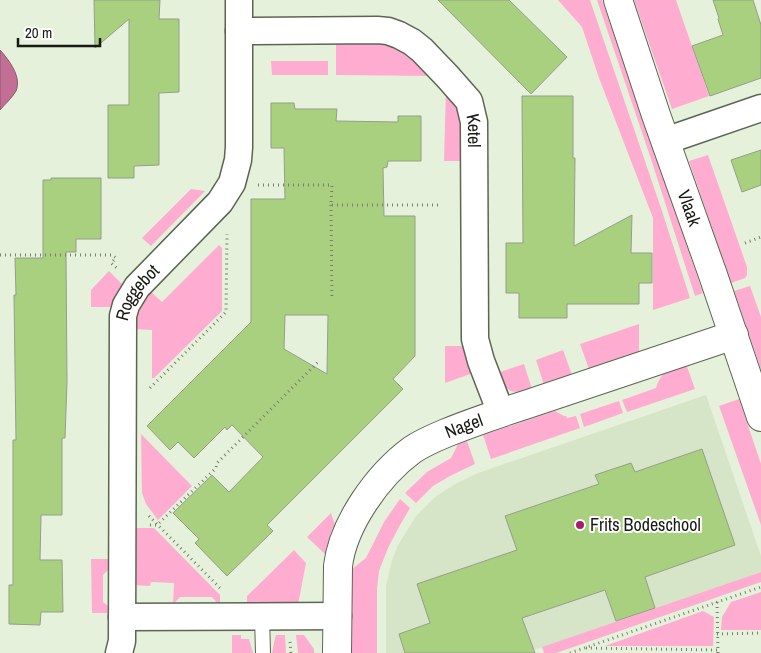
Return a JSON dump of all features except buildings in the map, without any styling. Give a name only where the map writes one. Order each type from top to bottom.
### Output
[{"type":"street","name":"Roggebot","points":[[119,653],[122,641],[122,322],[126,305],[137,287],[220,202],[232,183],[240,147],[239,0]]},
{"type":"street","name":"Vlaak","points":[[618,0],[761,417]]},
{"type":"street","name":"Ketel","points":[[239,31],[377,30],[394,33],[406,38],[422,50],[469,101],[474,122],[476,339],[481,361],[500,413]]},
{"type":"street","points":[[665,141],[761,108]]},
{"type":"street","name":"Nagel","points":[[337,653],[339,556],[343,544],[367,497],[392,467],[412,450],[453,430],[500,413],[734,335]]},
{"type":"street","points":[[122,617],[338,616]]},
{"type":"lane","points":[[262,616],[263,653]]},
{"type":"path","points":[[234,177],[254,185],[332,184],[332,298]]},
{"type":"path","points":[[332,205],[440,205]]},
{"type":"path","points":[[144,395],[226,312],[227,233]]},
{"type":"path","points":[[745,243],[761,237]]},
{"type":"path","points":[[0,255],[112,254],[116,258],[111,263],[137,287]]},
{"type":"path","points":[[122,525],[157,525],[216,468],[217,463],[320,360]]},
{"type":"path","points":[[144,510],[225,594]]},
{"type":"path","points":[[570,653],[761,587]]},
{"type":"path","points":[[579,650],[718,651],[717,602]]},
{"type":"path","points":[[717,634],[761,633]]},
{"type":"shaded area","points":[[558,0],[590,0],[690,298],[653,310],[653,218],[599,78],[582,27]]},
{"type":"shaded area","points":[[597,0],[602,0],[703,293],[695,296],[651,159]]},
{"type":"shaded area","points":[[634,0],[676,0],[709,96],[672,109]]},
{"type":"shaded area","points":[[336,41],[385,41],[403,50],[432,76],[336,75]]},
{"type":"shaded area","points":[[0,50],[14,69],[17,86],[14,94],[0,110]]},
{"type":"shaded area","points":[[271,61],[328,61],[328,75],[272,75]]},
{"type":"shaded area","points":[[446,89],[461,111],[463,161],[444,161]]},
{"type":"shaded area","points":[[708,155],[747,267],[745,278],[731,283],[689,161]]},
{"type":"shaded area","points":[[191,189],[205,191],[151,246],[142,238]]},
{"type":"shaded area","points":[[219,245],[222,248],[222,311],[152,378],[152,330],[133,329],[133,320],[149,290],[162,302]]},
{"type":"shaded area","points":[[109,271],[124,286],[114,307],[91,307],[91,290]]},
{"type":"shaded area","points":[[750,286],[761,317],[761,370],[734,291]]},
{"type":"shaded area","points":[[639,324],[639,352],[589,369],[580,344]]},
{"type":"shaded area","points":[[445,346],[466,346],[473,373],[445,383]]},
{"type":"shaded area","points":[[563,350],[572,375],[544,385],[536,360]]},
{"type":"shaded area","points":[[524,364],[532,389],[514,392],[507,388],[497,373]]},
{"type":"shaded area","points":[[686,364],[695,389],[627,412],[622,400],[656,388],[663,374],[675,367]]},
{"type":"shaded area","name":"Frits Bodeschool","points":[[706,395],[761,556],[761,572],[525,653],[386,653],[386,586],[392,560],[398,545],[416,516],[435,497],[455,484],[478,473]]},
{"type":"shaded area","points":[[739,399],[761,464],[761,525],[719,406]]},
{"type":"shaded area","points":[[619,401],[623,413],[584,427],[580,414]]},
{"type":"shaded area","points":[[555,411],[567,418],[576,416],[580,428],[491,459],[483,435]]},
{"type":"shaded area","points":[[141,434],[192,486],[158,520],[146,504],[142,493]]},
{"type":"shaded area","points":[[467,441],[475,464],[433,486],[416,503],[405,493],[427,472],[451,458],[458,444]]},
{"type":"shaded area","points":[[400,499],[410,508],[388,548],[379,571],[377,589],[377,653],[352,653],[352,569],[366,558],[384,522]]},
{"type":"shaded area","points":[[331,513],[335,525],[325,554],[307,537]]},
{"type":"shaded area","points":[[132,528],[154,528],[220,595],[220,606],[212,597],[180,597],[173,604],[174,583],[151,582],[150,586],[132,585]]},
{"type":"shaded area","points":[[294,550],[306,563],[298,605],[247,605],[247,596]]},
{"type":"shaded area","points":[[91,559],[112,559],[112,566],[103,575],[103,602],[112,609],[112,613],[92,613]]},
{"type":"shaded area","points":[[761,572],[761,582],[556,653],[544,653],[542,647]]},
{"type":"shaded area","points":[[761,592],[761,630],[721,630],[722,617],[731,602]]},
{"type":"shaded area","points":[[703,611],[714,617],[713,646],[605,646]]},
{"type":"shaded area","points":[[232,635],[241,635],[241,639],[249,639],[253,653],[232,653]]},
{"type":"shaded area","points":[[276,635],[285,635],[286,653],[272,653]]},
{"type":"shaded area","points":[[296,635],[304,635],[314,649],[314,653],[298,653]]},
{"type":"place","name":"Frits Bodeschool","points":[[580,525]]}]
